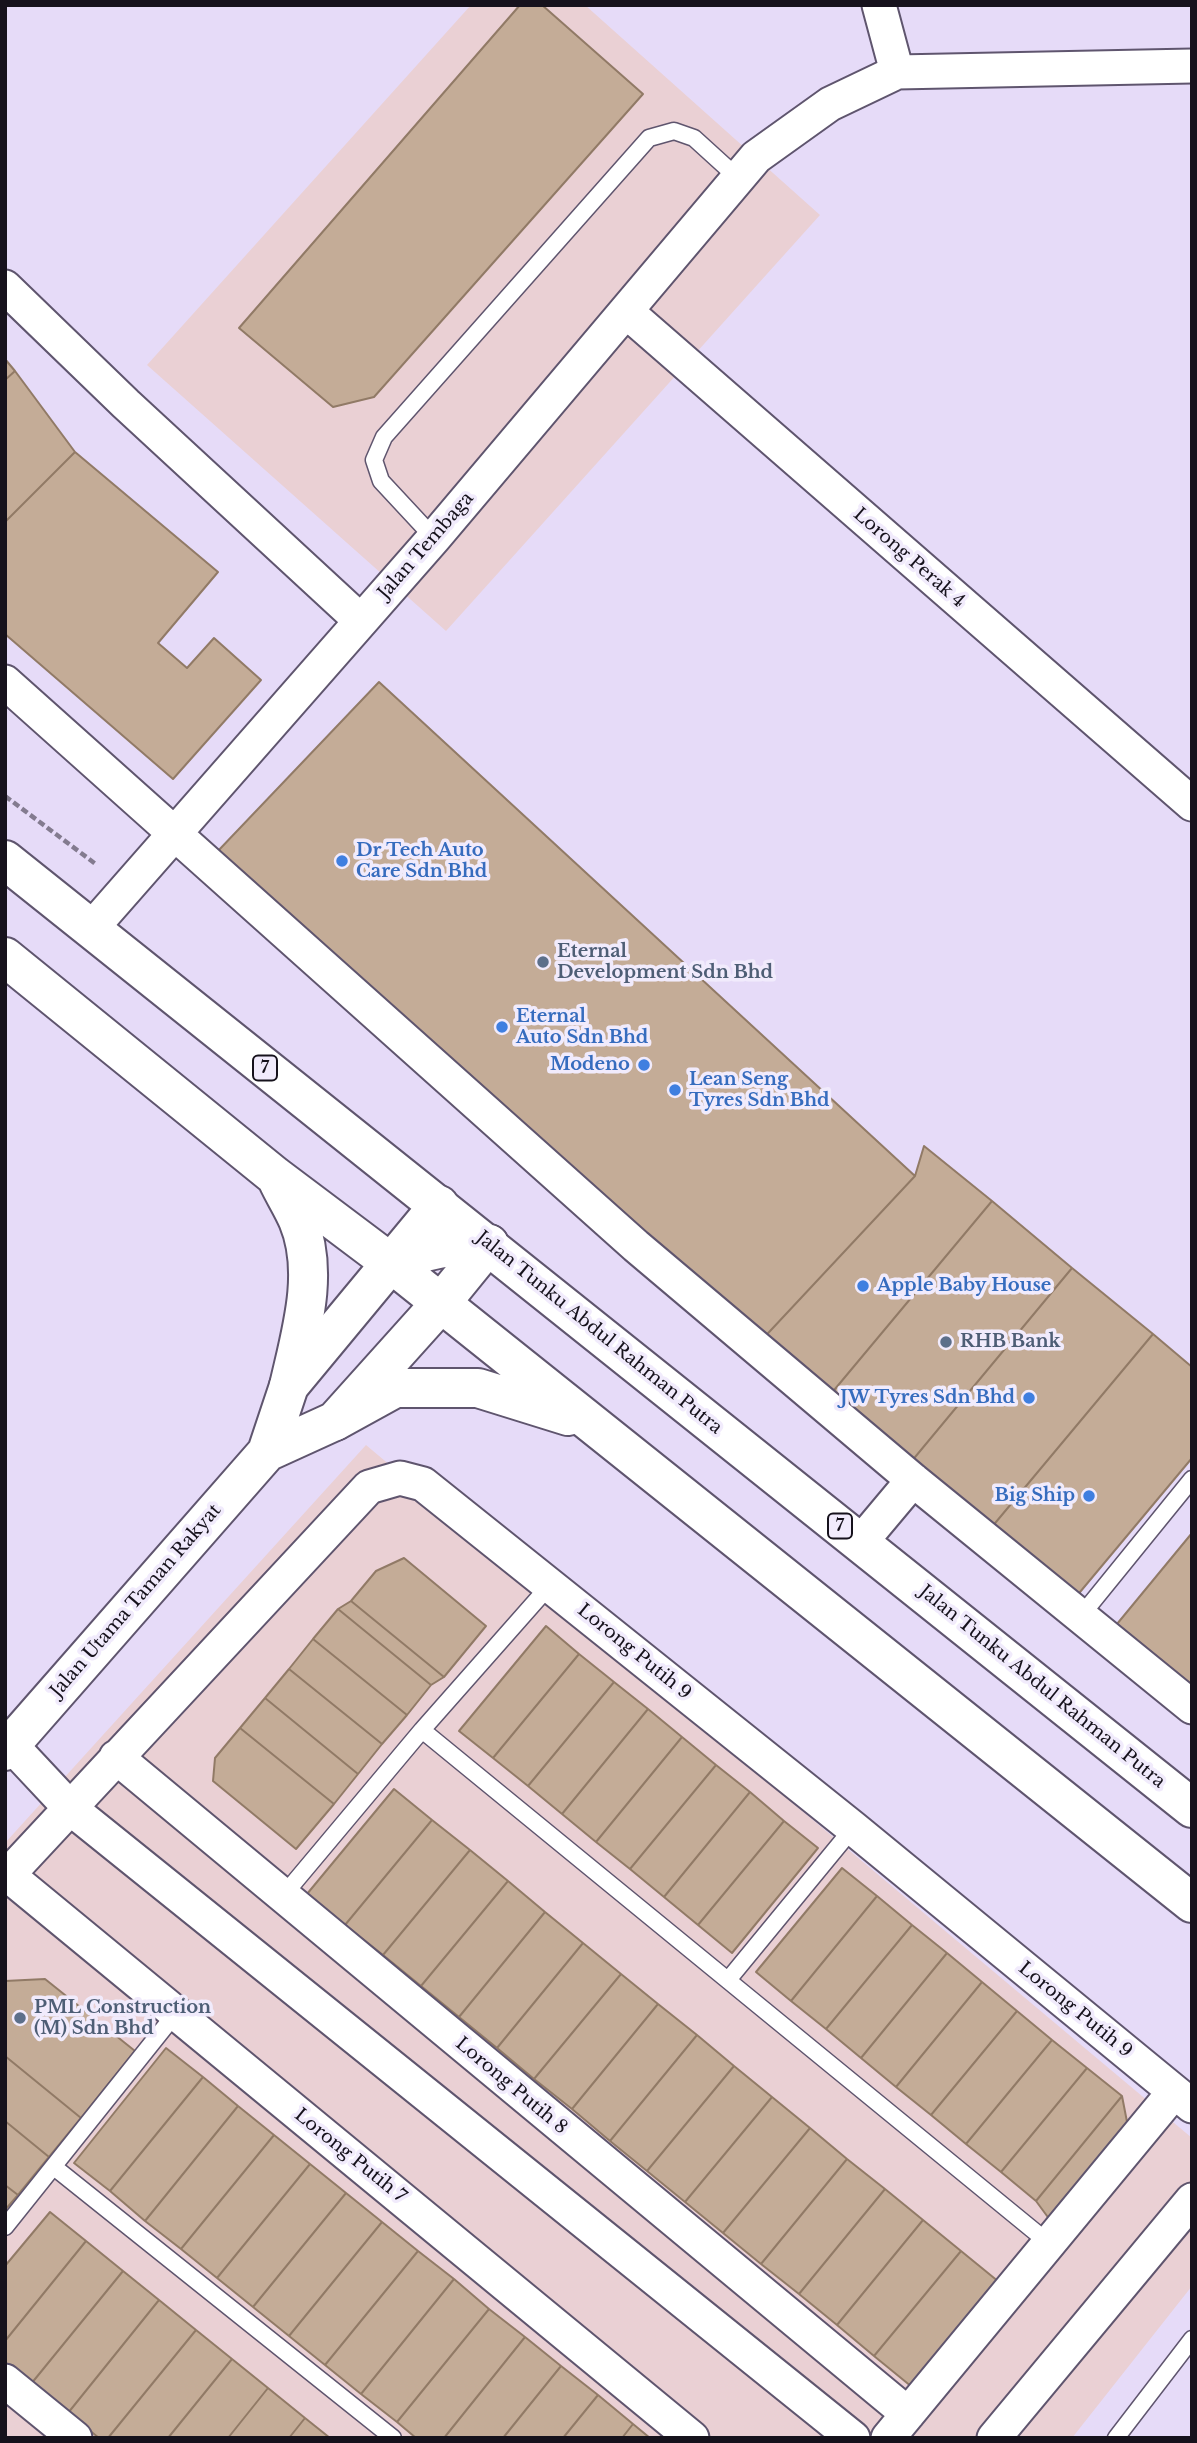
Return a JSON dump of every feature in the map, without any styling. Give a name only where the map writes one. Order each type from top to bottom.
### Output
[{"type":"main road","name":"Jalan Tunku Abdul Rahman Putra","points":[[5,860],[1192,1808]]},
{"type":"main road","points":[[5,957],[275,1176],[392,1264],[594,1424],[1192,1903]]},
{"type":"main road","points":[[275,1176],[299,1221],[309,1267],[303,1324],[289,1386]]},
{"type":"main road","name":"Jalan Utama Taman Rakyat","points":[[8,1748],[267,1452],[289,1386],[439,1205]]},
{"type":"main road","name":"Jalan Utama Taman Rakyat","points":[[267,1452],[335,1421],[441,1303],[489,1244]]},
{"type":"main road","points":[[392,1264],[418,1252],[440,1247],[489,1244]]},
{"type":"main road","points":[[335,1421],[395,1388],[478,1388],[594,1424]]},
{"type":"street","points":[[879,5],[897,72],[1192,66]]},
{"type":"street","name":"Jalan Tembaga","points":[[90,930],[434,538],[747,167],[831,104],[897,72]]},
{"type":"street","points":[[5,287],[126,404],[361,621]]},
{"type":"street","name":"Lorong Perak 4","points":[[626,312],[1192,804]]},
{"type":"street","points":[[5,682],[636,1245],[913,1480],[1192,1707]]},
{"type":"street","name":"Lorong Putih 9","points":[[6,1876],[369,1487],[400,1478],[424,1484],[853,1828],[1183,2099]]},
{"type":"street","points":[[861,1542],[913,1480]]},
{"type":"street","points":[[8,1748],[70,1808],[853,2438]]},
{"type":"street","name":"Lorong Putih 8","points":[[116,1757],[898,2426]]},
{"type":"street","name":"Lorong Putih 7","points":[[6,1876],[691,2438]]},
{"type":"street","points":[[898,2426],[1050,2244],[1183,2099]]},
{"type":"street","points":[[993,2438],[1192,2200]]},
{"type":"street","points":[[5,2381],[75,2438]]},
{"type":"lane","points":[[434,538],[381,481],[374,460],[384,438],[649,138],[674,131],[694,138],[747,167]]},
{"type":"lane","points":[[1080,1616],[1192,1479]]},
{"type":"lane","points":[[282,1897],[422,1730],[550,1585]]},
{"type":"lane","points":[[422,1730],[1050,2244]]},
{"type":"lane","points":[[728,1980],[853,1828]]},
{"type":"lane","points":[[5,2227],[176,2013]]},
{"type":"lane","points":[[54,2167],[393,2438]]},
{"type":"lane","points":[[1115,2438],[1192,2339]]},
{"type":"path","points":[[5,796],[127,887]]},
{"type":"shaded area","points":[[471,5],[585,5],[820,215],[446,631],[147,365]]},
{"type":"shaded area","points":[[366,1445],[1192,2138],[1192,2286],[1072,2438],[5,2438],[5,1843]]},
{"type":"building","points":[[520,5],[542,5],[643,94],[374,397],[333,407],[239,328]]},
{"type":"building","points":[[5,359],[15,371],[5,380]]},
{"type":"building","points":[[15,371],[75,452],[5,522],[5,380]]},
{"type":"building","points":[[75,452],[218,572],[158,643],[187,668],[214,638],[261,680],[173,779],[5,634],[5,522]]},
{"type":"building","points":[[379,682],[915,1176],[757,1345],[217,852]]},
{"type":"building","points":[[924,1146],[992,1201],[825,1401],[757,1345],[915,1176]]},
{"type":"building","points":[[992,1201],[1072,1268],[906,1468],[825,1401]]},
{"type":"building","points":[[1072,1268],[1153,1334],[986,1534],[906,1468]]},
{"type":"building","name":"Big Ship","points":[[1153,1334],[1192,1367],[1192,1458],[1070,1604],[986,1534]]},
{"type":"building","points":[[1192,1533],[1192,1685],[1117,1624]]},
{"type":"building","points":[[404,1558],[486,1626],[444,1677],[351,1601],[376,1571]]},
{"type":"building","points":[[351,1601],[444,1677],[431,1685],[338,1609]]},
{"type":"building","points":[[338,1609],[431,1685],[407,1715],[313,1639]]},
{"type":"building","points":[[546,1626],[579,1654],[493,1758],[459,1731]]},
{"type":"building","points":[[313,1639],[407,1715],[382,1744],[289,1669]]},
{"type":"building","points":[[579,1654],[614,1682],[528,1786],[493,1758]]},
{"type":"building","points":[[289,1669],[382,1744],[358,1774],[265,1698]]},
{"type":"building","points":[[614,1682],[648,1709],[562,1814],[528,1786]]},
{"type":"building","points":[[265,1698],[358,1774],[334,1804],[240,1728]]},
{"type":"building","points":[[648,1709],[682,1737],[596,1842],[562,1814]]},
{"type":"building","points":[[240,1728],[334,1804],[296,1849],[213,1781],[215,1758]]},
{"type":"building","points":[[682,1737],[716,1765],[630,1869],[596,1842]]},
{"type":"building","points":[[716,1765],[750,1792],[664,1897],[630,1869]]},
{"type":"building","points":[[394,1789],[432,1820],[345,1925],[307,1894]]},
{"type":"building","points":[[750,1792],[784,1821],[698,1925],[664,1897]]},
{"type":"building","points":[[432,1820],[470,1850],[383,1955],[345,1925]]},
{"type":"building","points":[[784,1821],[818,1848],[732,1953],[698,1925]]},
{"type":"building","points":[[470,1850],[508,1881],[421,1986],[383,1955]]},
{"type":"building","points":[[842,1868],[877,1896],[791,2001],[756,1972]]},
{"type":"building","points":[[508,1881],[545,1912],[459,2017],[421,1986]]},
{"type":"building","points":[[877,1896],[912,1925],[826,2029],[791,2001]]},
{"type":"building","points":[[545,1912],[583,1943],[497,2048],[459,2017]]},
{"type":"building","points":[[912,1925],[947,1953],[861,2058],[826,2029]]},
{"type":"building","points":[[583,1943],[621,1974],[534,2079],[497,2048]]},
{"type":"building","points":[[947,1953],[982,1982],[896,2087],[861,2058]]},
{"type":"building","points":[[621,1974],[658,2004],[572,2109],[534,2079]]},
{"type":"building","points":[[45,1979],[135,2051],[81,2118],[5,2056],[5,1981]]},
{"type":"building","points":[[982,1982],[1017,2011],[931,2115],[896,2087]]},
{"type":"building","points":[[658,2004],[697,2035],[610,2141],[572,2109]]},
{"type":"building","points":[[1017,2011],[1052,2040],[966,2144],[931,2115]]},
{"type":"building","points":[[697,2035],[734,2066],[647,2171],[610,2141]]},
{"type":"building","points":[[1052,2040],[1087,2068],[1001,2172],[966,2144]]},
{"type":"building","points":[[166,2048],[203,2077],[110,2191],[74,2163]]},
{"type":"building","points":[[5,2056],[81,2118],[49,2157],[5,2121]]},
{"type":"building","points":[[734,2066],[772,2097],[685,2202],[647,2171]]},
{"type":"building","points":[[1087,2068],[1122,2096],[1036,2201],[1001,2172]]},
{"type":"building","points":[[203,2077],[238,2106],[145,2221],[110,2191]]},
{"type":"building","points":[[1122,2096],[1128,2127],[1050,2220],[1036,2201]]},
{"type":"building","points":[[772,2097],[810,2128],[723,2233],[685,2202]]},
{"type":"building","points":[[238,2106],[274,2135],[181,2249],[145,2221]]},
{"type":"building","points":[[5,2121],[49,2157],[18,2195],[5,2185]]},
{"type":"building","points":[[810,2128],[847,2159],[761,2264],[723,2233]]},
{"type":"building","points":[[274,2135],[310,2164],[217,2278],[181,2249]]},
{"type":"building","points":[[847,2159],[885,2189],[799,2294],[761,2264]]},
{"type":"building","points":[[310,2164],[346,2193],[253,2307],[217,2278]]},
{"type":"building","points":[[5,2185],[18,2195],[5,2210]]},
{"type":"building","points":[[885,2189],[923,2220],[837,2325],[799,2294]]},
{"type":"building","points":[[346,2193],[382,2222],[289,2336],[253,2307]]},
{"type":"building","points":[[50,2212],[86,2241],[5,2341],[5,2266]]},
{"type":"building","points":[[923,2220],[961,2251],[874,2356],[837,2325]]},
{"type":"building","points":[[382,2222],[418,2251],[325,2365],[289,2336]]},
{"type":"building","points":[[86,2241],[123,2271],[31,2384],[5,2363],[5,2341]]},
{"type":"building","points":[[418,2251],[454,2279],[361,2394],[325,2365]]},
{"type":"building","points":[[961,2251],[999,2282],[912,2387],[874,2356]]},
{"type":"building","points":[[123,2271],[159,2300],[68,2413],[31,2384]]},
{"type":"building","points":[[454,2279],[489,2309],[397,2422],[361,2394]]},
{"type":"building","points":[[159,2300],[196,2330],[108,2438],[99,2438],[68,2413]]},
{"type":"building","points":[[489,2309],[525,2337],[444,2438],[416,2438],[397,2422]]},
{"type":"building","points":[[196,2330],[232,2359],[168,2438],[108,2438]]},
{"type":"building","points":[[525,2337],[561,2366],[503,2438],[444,2438]]},
{"type":"building","points":[[232,2359],[268,2388],[228,2438],[168,2438]]},
{"type":"building","points":[[561,2366],[598,2395],[563,2438],[503,2438]]},
{"type":"building","points":[[268,2388],[305,2418],[289,2438],[228,2438]]},
{"type":"building","points":[[598,2395],[633,2424],[622,2438],[563,2438]]},
{"type":"building","points":[[305,2418],[330,2438],[289,2438]]},
{"type":"building","points":[[633,2424],[650,2438],[622,2438]]},
{"type":"place","name":"Dr Tech Auto Care Sdn Bhd","points":[[342,861]]},
{"type":"place","name":"Eternal Development Sdn Bhd","points":[[543,962]]},
{"type":"place","name":"Eternal Auto Sdn Bhd","points":[[502,1027]]},
{"type":"place","name":"Modeno","points":[[644,1065]]},
{"type":"place","name":"Lean Seng Tyres Sdn Bhd","points":[[675,1090]]},
{"type":"place","name":"Apple Baby House","points":[[863,1286]]},
{"type":"place","name":"RHB Bank","points":[[946,1342]]},
{"type":"place","name":"JW Tyres Sdn Bhd","points":[[1029,1398]]},
{"type":"place","name":"Big Ship","points":[[1089,1496]]},
{"type":"place","name":"PML Construction (M) Sdn Bhd","points":[[20,2018]]}]
